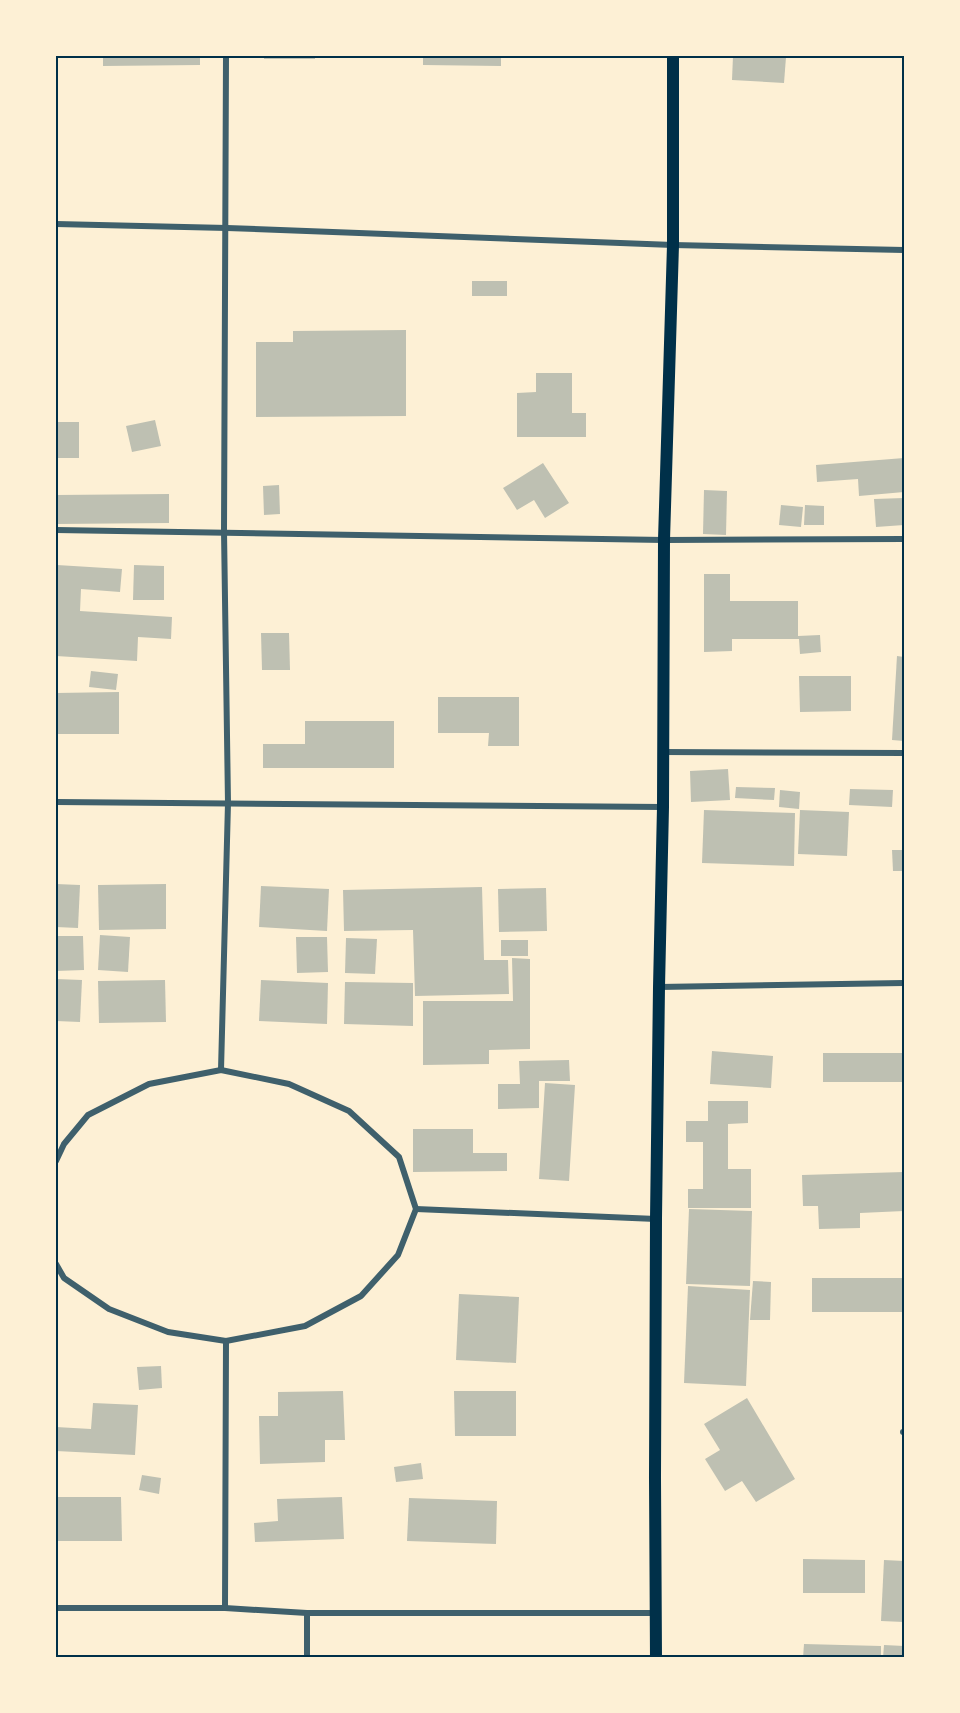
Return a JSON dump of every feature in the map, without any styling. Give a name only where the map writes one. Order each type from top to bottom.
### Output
[{"type":"main road","points":[[656,1658],[656,1219],[663,807],[664,540],[673,245],[673,56]]},
{"type":"street","points":[[221,1070],[228,803],[224,531],[226,56]]},
{"type":"street","points":[[56,224],[227,228],[673,245],[904,250]]},
{"type":"street","points":[[56,530],[664,540],[904,539]]},
{"type":"street","points":[[662,752],[904,753]]},
{"type":"street","points":[[56,802],[663,807]]},
{"type":"street","points":[[659,987],[904,983]]},
{"type":"street","points":[[56,1161],[64,1144],[88,1115],[149,1084],[221,1070],[289,1084],[349,1111],[399,1156],[416,1209],[398,1255],[362,1296],[304,1326],[226,1341],[168,1332],[110,1309],[64,1278],[56,1264]]},
{"type":"street","points":[[416,1209],[656,1219]]},
{"type":"street","points":[[225,1608],[226,1341]]},
{"type":"street","points":[[56,1608],[225,1608],[308,1613],[657,1613]]},
{"type":"street","points":[[307,1658],[308,1613]]},
{"type":"building","points":[[103,56],[200,56],[200,65],[103,66]]},
{"type":"building","points":[[264,56],[315,56],[315,59],[264,59]]},
{"type":"building","points":[[423,56],[501,56],[501,66],[423,65]]},
{"type":"building","points":[[733,56],[786,57],[784,83],[732,80]]},
{"type":"building","points":[[472,281],[507,281],[507,296],[472,296]]},
{"type":"building","points":[[406,330],[406,416],[256,417],[256,342],[293,342],[293,331]]},
{"type":"building","points":[[536,373],[572,373],[572,413],[586,413],[586,437],[517,437],[517,393],[536,392]]},
{"type":"building","points":[[155,420],[161,446],[132,452],[126,426]]},
{"type":"building","points":[[56,422],[79,422],[79,458],[56,458]]},
{"type":"building","points":[[904,458],[904,492],[859,496],[858,479],[817,482],[816,465]]},
{"type":"building","points":[[543,463],[569,503],[545,518],[534,500],[517,510],[503,488]]},
{"type":"building","points":[[279,485],[280,514],[264,515],[263,486]]},
{"type":"building","points":[[704,490],[727,491],[726,535],[703,534]]},
{"type":"building","points":[[169,494],[169,523],[56,524],[56,495]]},
{"type":"building","points":[[904,498],[904,525],[876,527],[874,499]]},
{"type":"building","points":[[781,505],[803,507],[801,527],[779,525]]},
{"type":"building","points":[[805,505],[824,506],[824,525],[804,525]]},
{"type":"building","points":[[57,565],[122,569],[120,592],[81,589],[80,611],[172,617],[171,639],[138,637],[137,661],[56,656]]},
{"type":"building","points":[[134,565],[164,566],[164,600],[133,600]]},
{"type":"building","points":[[704,574],[730,574],[730,601],[798,601],[798,636],[820,635],[821,652],[800,654],[799,639],[732,639],[732,651],[704,652]]},
{"type":"building","points":[[261,633],[289,633],[290,670],[262,670]]},
{"type":"building","points":[[897,656],[904,657],[904,741],[892,740]]},
{"type":"building","points":[[91,671],[118,674],[116,690],[89,687]]},
{"type":"building","points":[[799,676],[851,676],[851,711],[800,712]]},
{"type":"building","points":[[119,692],[119,734],[56,734],[56,693]]},
{"type":"building","points":[[438,697],[519,697],[519,746],[488,746],[489,733],[438,733]]},
{"type":"building","points":[[305,721],[394,721],[394,768],[263,768],[263,744],[305,744]]},
{"type":"building","points":[[728,769],[730,800],[691,802],[690,771]]},
{"type":"building","points":[[736,787],[775,788],[774,800],[735,798]]},
{"type":"building","points":[[850,789],[893,790],[892,807],[849,805]]},
{"type":"building","points":[[780,790],[800,792],[799,809],[779,807]]},
{"type":"building","points":[[704,810],[795,813],[794,866],[702,863]]},
{"type":"building","points":[[800,810],[849,812],[847,856],[798,854]]},
{"type":"building","points":[[892,850],[904,850],[904,871],[893,871]]},
{"type":"building","points":[[56,884],[80,885],[78,928],[56,927]]},
{"type":"building","points":[[166,884],[166,929],[99,930],[98,885]]},
{"type":"building","points":[[261,886],[329,889],[327,931],[259,927]]},
{"type":"building","points":[[482,887],[484,960],[508,960],[509,994],[415,996],[413,930],[344,931],[343,890]]},
{"type":"building","points":[[546,888],[547,931],[499,932],[498,889]]},
{"type":"building","points":[[100,935],[130,937],[128,972],[98,970]]},
{"type":"building","points":[[56,936],[83,936],[84,970],[56,971]]},
{"type":"building","points":[[296,937],[327,937],[328,972],[297,973]]},
{"type":"building","points":[[346,938],[377,939],[375,974],[345,973]]},
{"type":"building","points":[[501,940],[528,940],[528,956],[501,956]]},
{"type":"building","points":[[512,958],[530,959],[530,1049],[489,1050],[489,1064],[423,1065],[423,1001],[513,1001]]},
{"type":"building","points":[[56,979],[82,980],[80,1022],[56,1021]]},
{"type":"building","points":[[165,980],[166,1022],[99,1023],[98,981]]},
{"type":"building","points":[[261,980],[328,983],[327,1024],[259,1021]]},
{"type":"building","points":[[345,982],[413,983],[413,1026],[344,1024]]},
{"type":"building","points":[[712,1051],[773,1056],[771,1088],[710,1084]]},
{"type":"building","points":[[823,1053],[904,1053],[904,1082],[823,1082]]},
{"type":"building","points":[[569,1060],[570,1081],[539,1081],[539,1108],[498,1109],[498,1084],[520,1084],[519,1061]]},
{"type":"building","points":[[545,1083],[575,1085],[569,1181],[539,1179]]},
{"type":"building","points":[[708,1101],[748,1101],[748,1123],[728,1124],[728,1169],[751,1169],[751,1208],[688,1208],[688,1189],[703,1189],[703,1142],[686,1142],[686,1121],[708,1121]]},
{"type":"building","points":[[413,1129],[473,1129],[473,1153],[507,1153],[507,1171],[413,1172]]},
{"type":"building","points":[[904,1172],[904,1211],[860,1213],[860,1228],[819,1229],[818,1206],[803,1206],[802,1175]]},
{"type":"building","points":[[689,1209],[752,1211],[750,1286],[686,1284]]},
{"type":"building","points":[[812,1278],[904,1278],[904,1312],[812,1312]]},
{"type":"building","points":[[753,1281],[771,1282],[770,1320],[750,1320]]},
{"type":"building","points":[[688,1286],[750,1290],[746,1386],[684,1383]]},
{"type":"building","points":[[459,1294],[519,1297],[516,1363],[456,1360]]},
{"type":"building","points":[[161,1366],[162,1388],[139,1390],[137,1367]]},
{"type":"building","points":[[343,1391],[345,1440],[325,1440],[325,1462],[260,1464],[259,1416],[278,1416],[278,1392]]},
{"type":"building","points":[[454,1391],[516,1391],[516,1436],[455,1436]]},
{"type":"building","points":[[747,1398],[795,1479],[756,1502],[742,1481],[725,1491],[705,1459],[720,1450],[704,1424]]},
{"type":"building","points":[[93,1403],[138,1405],[135,1455],[56,1451],[56,1427],[91,1429]]},
{"type":"building","points":[[421,1463],[423,1479],[396,1482],[394,1467]]},
{"type":"building","points":[[142,1475],[161,1478],[159,1494],[139,1490]]},
{"type":"building","points":[[56,1497],[121,1497],[122,1541],[56,1541]]},
{"type":"building","points":[[342,1497],[344,1539],[255,1542],[254,1523],[278,1521],[277,1499]]},
{"type":"building","points":[[409,1498],[497,1501],[496,1544],[407,1541]]},
{"type":"building","points":[[803,1559],[865,1560],[865,1593],[803,1593]]},
{"type":"building","points":[[884,1560],[904,1561],[904,1622],[881,1621]]},
{"type":"building","points":[[804,1644],[881,1646],[881,1658],[803,1658]]},
{"type":"building","points":[[884,1645],[904,1646],[904,1658],[883,1658]]}]
